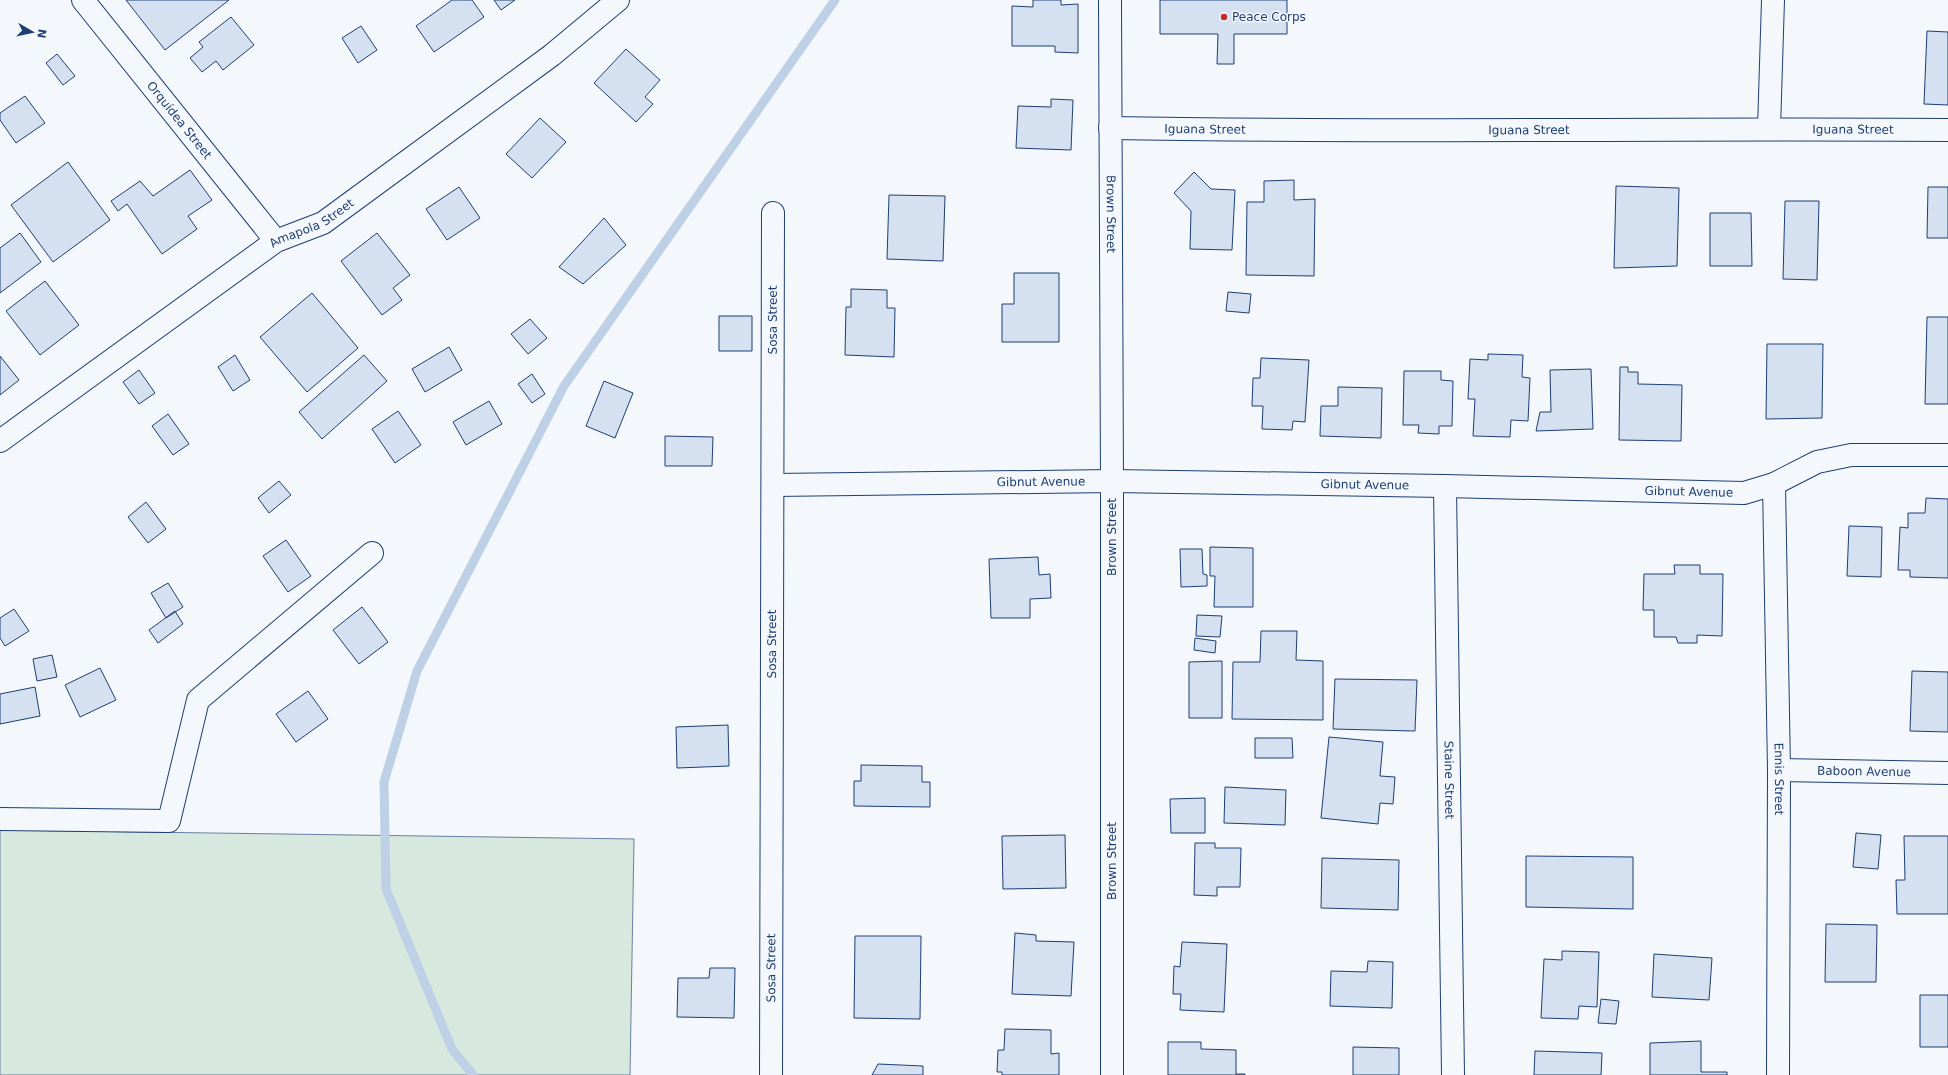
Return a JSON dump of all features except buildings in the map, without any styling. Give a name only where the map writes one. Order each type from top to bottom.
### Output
[{"type":"street","name":"Orquídea Street","points":[[83,0],[276,242]]},
{"type":"street","name":"Amapola Street","points":[[0,441],[276,242],[323,223],[552,55],[618,0]]},
{"type":"street","name":"Brown Street","points":[[1110,0],[1112,1075]]},
{"type":"street","points":[[1769,129],[1773,0]]},
{"type":"street","name":"Iguana Street","points":[[1110,128],[1294,131],[1769,129],[1948,130]]},
{"type":"street","name":"Sosa Street","points":[[771,1075],[774,485],[773,212]]},
{"type":"street","name":"Gibnut Avenue","points":[[774,485],[1112,481],[1445,486],[1744,493],[1774,484],[1817,462],[1851,454],[1948,455]]},
{"type":"street","name":"Ennis Street","points":[[1774,484],[1779,770],[1778,1075]]},
{"type":"street","name":"Staine Street","points":[[1445,486],[1453,1075]]},
{"type":"street","points":[[0,819],[169,821],[198,700],[372,553]]},
{"type":"street","name":"Baboon Avenue","points":[[1779,770],[1948,773]]},
{"type":"shaded area","points":[[0,830],[634,839],[630,1075],[0,1075]]},
{"type":"waterway","points":[[473,1075],[452,1049],[386,889],[384,782],[417,671],[564,386],[835,0]]},
{"type":"place","name":"Peace Corps","points":[[1224,17]]}]
